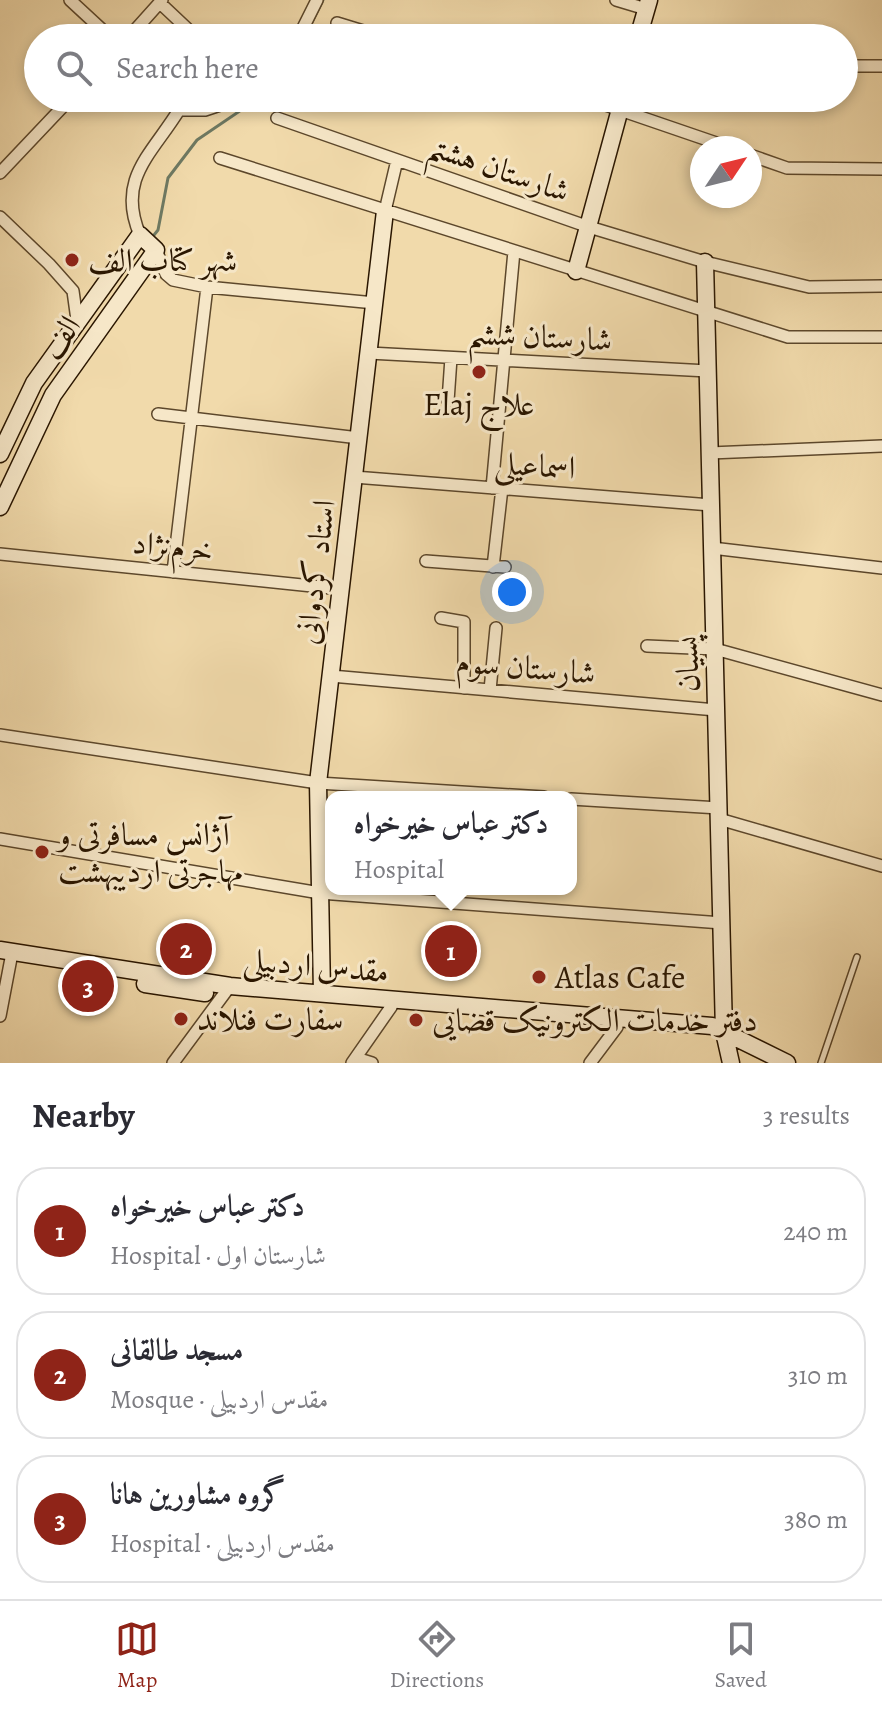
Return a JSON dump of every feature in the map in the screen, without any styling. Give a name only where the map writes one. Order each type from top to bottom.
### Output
[{"type":"street","points":[[70,0],[96,24]]},
{"type":"street","points":[[305,24],[317,0]]},
{"type":"street","points":[[616,0],[647,5]]},
{"type":"street","points":[[140,24],[161,1],[183,24]]},
{"type":"street","points":[[858,66],[882,66]]},
{"type":"street","points":[[0,173],[58,112]]},
{"type":"street","points":[[172,112],[133,180],[132,215],[140,235],[156,250],[166,274],[173,280],[207,287],[375,303]]},
{"type":"street","points":[[576,271],[620,112]]},
{"type":"street","points":[[644,112],[702,136]]},
{"type":"street","name":"شارستان هشتم","points":[[277,118],[589,227],[705,262],[809,287],[882,286]]},
{"type":"street","points":[[220,158],[788,337],[882,337]]},
{"type":"street","points":[[762,159],[787,168],[882,169]]},
{"type":"street","name":"استاد کردوانی","points":[[322,997],[318,783],[385,211],[397,160]]},
{"type":"street","points":[[0,217],[73,291],[77,320]]},
{"type":"street","name":"الف","points":[[0,454],[34,383],[140,235]]},
{"type":"street","name":"الف","points":[[0,507],[53,395],[156,250]]},
{"type":"street","points":[[426,561],[499,567],[497,488],[503,360],[514,251]]},
{"type":"street","name":"پسیان","points":[[705,262],[724,1032],[731,1063]]},
{"type":"street","points":[[173,572],[207,287]]},
{"type":"street","name":"شارستان ششم","points":[[369,353],[708,371]]},
{"type":"street","points":[[448,401],[451,358]]},
{"type":"street","points":[[158,414],[359,438]]},
{"type":"street","points":[[710,453],[882,446]]},
{"type":"street","name":"اسماعیلی","points":[[354,477],[711,505]]},
{"type":"street","points":[[712,548],[882,568]]},
{"type":"street","name":"خرم‌نژاد","points":[[0,554],[341,589]]},
{"type":"street","points":[[441,618],[464,622],[464,688]]},
{"type":"street","points":[[490,690],[496,628]]},
{"type":"street","points":[[647,646],[715,649],[882,695]]},
{"type":"street","name":"شارستان سوم","points":[[331,676],[716,710]]},
{"type":"street","points":[[0,735],[318,783],[447,791]]},
{"type":"street","points":[[577,800],[719,813],[882,866]]},
{"type":"street","points":[[0,839],[325,893]]},
{"type":"street","points":[[347,895],[722,923]]},
{"type":"street","points":[[0,1016],[6,956]]},
{"type":"street","name":"مقدس اردبیلی","points":[[6,956],[227,991],[618,1022],[712,1026],[780,1059]]},
{"type":"street","points":[[173,1063],[227,991]]},
{"type":"street","points":[[372,1063],[354,1060],[393,1003]]},
{"type":"street","points":[[590,1063],[618,1022]]},
{"type":"street","points":[[742,1063],[757,1054],[780,1059]]},
{"type":"lane","points":[[821,1063],[857,957]]},
{"type":"waterway","points":[[311,24],[323,0]]},
{"type":"waterway","points":[[154,235],[158,230],[168,178],[197,140],[238,112]]},
{"type":"place","name":"شهر کتاب الف","points":[[72,260]]},
{"type":"place","name":"Elaj علاج","points":[[479,372]]},
{"type":"place","name":"آژانس مسافرتی و مهاجرتی اردیبهشت","points":[[42,852]]},
{"type":"place","name":"مسجد طالقانی","points":[[186,949]]},
{"type":"place","name":"دکتر عباس خیرخواه","points":[[451,951]]},
{"type":"place","name":"Atlas Cafe","points":[[539,977]]},
{"type":"place","name":"گروه مشاورین هانا","points":[[88,986]]},
{"type":"place","name":"سفارت فنلاند","points":[[181,1019]]},
{"type":"place","name":"دفتر خدمات الکترونیک قضایی","points":[[416,1020]]}]
